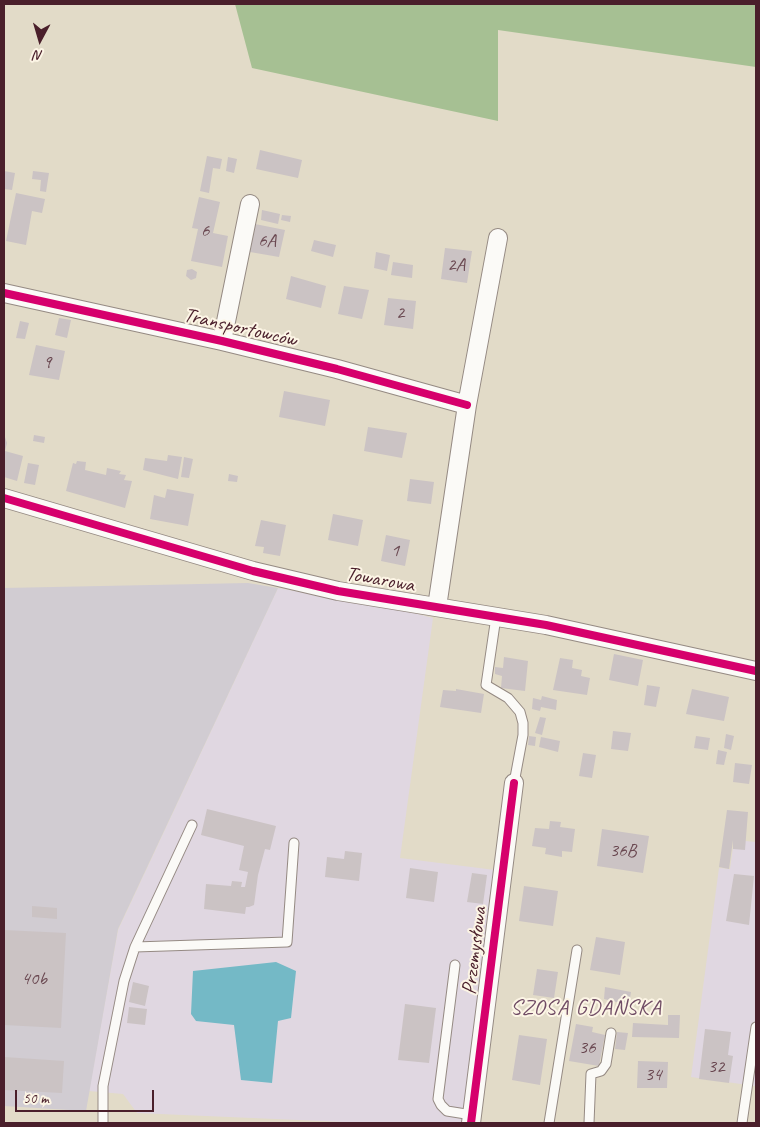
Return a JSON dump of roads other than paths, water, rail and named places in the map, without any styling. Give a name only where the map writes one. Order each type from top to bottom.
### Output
[{"type":"street","name":"Transportowców","points":[[222,341],[250,204]]},
{"type":"street","points":[[436,607],[467,406],[498,238]]},
{"type":"street","name":"Transportowców","points":[[4,293],[222,341],[337,369],[467,406]]},
{"type":"street","name":"Towarowa","points":[[4,498],[253,571],[338,591],[546,625],[756,671]]},
{"type":"street","name":"Przemysłowa","points":[[472,1119],[514,783]]},
{"type":"lane","points":[[496,618],[486,685],[508,698],[520,712],[523,735],[514,783]]},
{"type":"lane","points":[[103,1123],[103,1086],[124,981],[135,947],[192,825]]},
{"type":"lane","points":[[135,947],[287,942],[294,843]]},
{"type":"lane","points":[[549,1123],[577,950]]},
{"type":"lane","points":[[456,965],[438,1099],[447,1111],[472,1119]]},
{"type":"lane","points":[[742,1123],[756,1027]]},
{"type":"lane","points":[[588,1123],[591,1074],[601,1071],[606,1064],[611,1034]]},
{"type":"water","points":[[276,962],[296,971],[291,1018],[278,1021],[272,1083],[241,1080],[234,1025],[196,1021],[191,1014],[193,971]]},
{"type":"district","name":"SZOSA GDAŃSKA","points":[[586,1008]]}]
